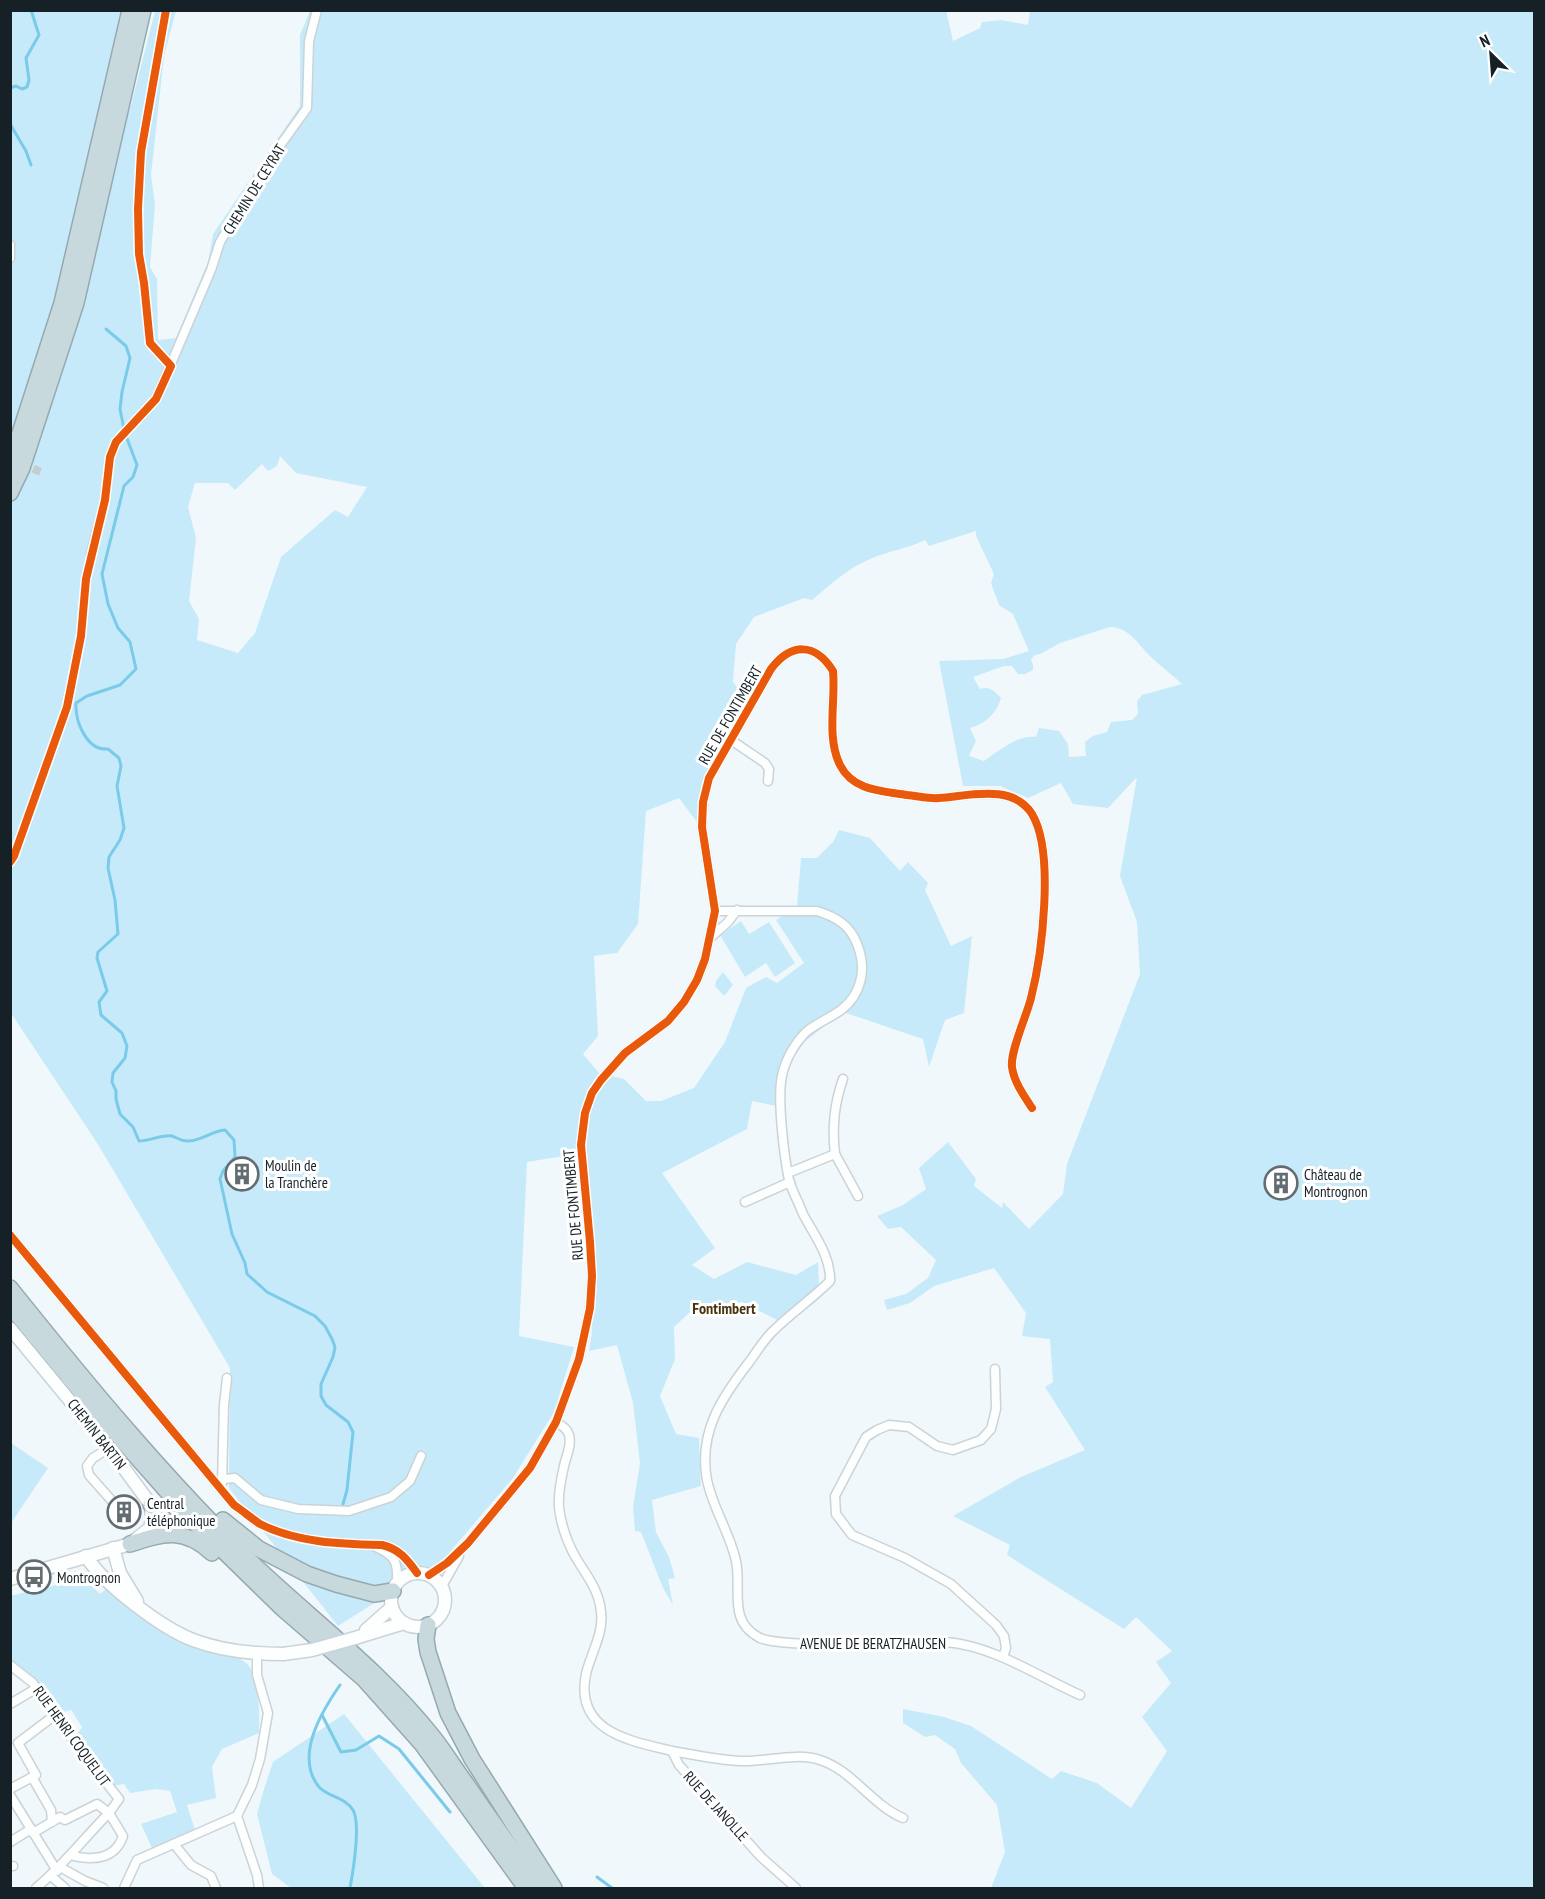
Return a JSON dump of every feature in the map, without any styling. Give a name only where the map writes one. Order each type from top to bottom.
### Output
[{"type":"highway","points":[[10,464],[62,303],[130,10]]},
{"type":"highway","points":[[10,493],[22,468],[76,303],[143,10]]},
{"type":"highway","points":[[10,1287],[55,1344],[179,1487],[252,1563],[375,1672],[433,1737],[540,1888]]},
{"type":"highway","points":[[10,1306],[104,1420],[195,1524],[282,1608],[364,1679],[422,1743],[526,1888]]},
{"type":"highway","points":[[179,1487],[259,1549],[283,1562],[336,1584],[374,1594],[395,1586]]},
{"type":"highway","points":[[151,1505],[177,1533]]},
{"type":"highway","points":[[130,1544],[154,1536],[177,1533],[191,1537],[204,1545],[255,1592],[282,1608]]},
{"type":"highway","points":[[428,1625],[426,1639],[428,1652],[448,1713],[472,1759],[554,1888]]},
{"type":"street","name":"CHEMIN DE CEYRAT","points":[[91,554],[105,500],[110,457],[116,442],[156,399],[211,270],[220,242],[269,161],[308,108],[309,41],[317,10]]},
{"type":"street","points":[[10,245],[10,258]]},
{"type":"street","name":"RUE DE FONTIMBERT","points":[[423,1574],[447,1563],[468,1543],[530,1468],[556,1422],[579,1359],[590,1308],[591,1253],[581,1145],[585,1113],[592,1093],[612,1066],[625,1053],[668,1021],[684,1002],[697,981],[710,938],[715,911],[702,827],[703,802],[709,778],[780,657],[802,649],[815,651],[828,662],[833,670],[835,750],[840,765],[855,782],[869,789],[936,799],[991,793],[1019,800],[1031,813],[1038,828],[1042,847],[1045,911],[1031,998],[1012,1066],[1020,1088],[1032,1108]]},
{"type":"street","points":[[731,740],[765,763],[769,769],[768,781]]},
{"type":"street","points":[[710,938],[728,922],[736,910]]},
{"type":"street","name":"AVENUE DE BERATZHAUSEN","points":[[715,911],[817,911],[824,913],[844,923],[854,937],[860,952],[862,978],[851,1000],[841,1010],[806,1032],[796,1044],[782,1073],[779,1092],[789,1177],[803,1213],[828,1260],[830,1281],[771,1333],[726,1393],[709,1429],[706,1468],[708,1482],[717,1512],[733,1549],[739,1574],[737,1604],[739,1616],[745,1626],[761,1639],[784,1643],[868,1645],[922,1641],[948,1642],[1003,1657],[1080,1695]]},
{"type":"street","points":[[843,1079],[835,1115],[833,1134],[835,1155],[858,1196]]},
{"type":"street","points":[[745,1202],[835,1155]]},
{"type":"street","points":[[12,1238],[234,1504],[260,1523],[283,1533],[310,1540],[370,1545],[392,1547],[404,1555],[423,1574],[442,1586],[444,1608],[435,1621],[420,1627],[404,1623],[394,1613],[392,1607],[398,1566],[388,1553],[370,1545]]},
{"type":"street","name":"CHEMIN BARTIN","points":[[10,1328],[109,1448],[151,1505]]},
{"type":"street","points":[[995,1370],[996,1409],[991,1428],[981,1440],[953,1450],[937,1446],[909,1427],[889,1425],[866,1437],[835,1496],[836,1514],[852,1535],[905,1558],[951,1584],[996,1626],[1004,1636],[1006,1648],[1003,1657]]},
{"type":"street","points":[[222,1490],[224,1405],[228,1378]]},
{"type":"street","points":[[556,1422],[568,1432],[570,1440],[560,1485],[561,1523],[567,1542],[592,1583],[602,1615],[598,1641],[586,1675],[585,1695],[588,1706],[600,1726],[611,1733],[672,1751],[742,1761],[806,1757],[821,1760],[834,1766],[890,1813],[903,1818]]},
{"type":"street","points":[[109,1448],[93,1458],[87,1466],[90,1475],[112,1501]]},
{"type":"street","points":[[223,1479],[235,1478],[261,1500],[298,1509],[350,1511],[391,1497],[410,1481],[421,1456]]},
{"type":"street","points":[[10,1579],[130,1544],[150,1528],[151,1505]]},
{"type":"street","name":"RUE DE FONTIMBERT","points":[[442,1586],[468,1543]]},
{"type":"street","points":[[112,1548],[120,1572],[133,1597],[153,1617]]},
{"type":"street","points":[[86,1556],[92,1567],[116,1589],[153,1617],[192,1640],[240,1652],[283,1654],[312,1650],[404,1623]]},
{"type":"street","points":[[395,1586],[403,1577],[423,1574]]},
{"type":"street","points":[[355,1638],[375,1624],[392,1607]]},
{"type":"street","points":[[124,1888],[137,1860],[237,1816],[252,1785],[260,1759],[268,1713],[257,1675],[256,1654]]},
{"type":"street","name":"RUE HENRI COQUELUT","points":[[10,1665],[37,1688],[119,1799],[109,1813]]},
{"type":"street","points":[[10,1704],[37,1688]]},
{"type":"street","points":[[10,1789],[36,1774],[18,1743],[55,1715]]},
{"type":"street","name":"RUE DE JANOLLE","points":[[672,1751],[679,1765],[761,1857],[796,1888]]},
{"type":"street","points":[[32,1777],[51,1810],[52,1822]]},
{"type":"street","points":[[10,1795],[65,1888]]},
{"type":"street","points":[[10,1842],[60,1817],[65,1820],[97,1804],[109,1813],[123,1836],[119,1847],[109,1854],[88,1860],[70,1855]]},
{"type":"street","points":[[36,1888],[56,1871],[109,1813]]},
{"type":"street","points":[[237,1816],[257,1875],[259,1888]]},
{"type":"street","points":[[174,1844],[191,1865],[211,1876],[216,1888]]},
{"type":"street","points":[[56,1871],[103,1888]]},
{"type":"shaded area","points":[[946,10],[953,41],[980,28],[982,22],[1001,20],[1028,25],[1030,11],[1534,11],[1534,1888],[991,1888],[1005,1852],[997,1805],[961,1763],[955,1749],[935,1735],[925,1737],[903,1723],[903,1709],[944,1717],[971,1726],[1052,1779],[1061,1771],[1097,1783],[1131,1808],[1167,1751],[1142,1717],[1171,1683],[1156,1662],[1172,1651],[1136,1617],[1124,1629],[1007,1555],[1010,1545],[953,1516],[1021,1477],[1085,1450],[1045,1387],[1053,1382],[1050,1339],[1022,1336],[1026,1313],[994,1268],[934,1286],[910,1303],[887,1310],[884,1300],[906,1294],[928,1278],[936,1260],[901,1227],[888,1229],[877,1216],[903,1205],[926,1189],[919,1168],[948,1142],[976,1179],[974,1186],[1002,1208],[1003,1202],[1029,1229],[1063,1194],[1067,1164],[1140,974],[1137,922],[1120,876],[1137,777],[1108,808],[1073,804],[1061,783],[1028,798],[1000,786],[963,786],[939,661],[1003,659],[1029,651],[1013,614],[999,605],[991,583],[994,574],[976,536],[976,531],[929,546],[925,540],[877,556],[847,572],[812,600],[804,598],[754,617],[736,644],[733,682],[746,699],[705,777],[697,822],[679,798],[646,811],[638,924],[617,953],[594,956],[598,1036],[583,1054],[599,1073],[624,1079],[646,1101],[661,1101],[694,1088],[725,1042],[746,988],[766,977],[777,983],[804,963],[776,920],[797,906],[801,858],[817,858],[833,842],[839,830],[870,838],[900,871],[908,862],[928,883],[925,890],[951,946],[972,936],[964,1013],[945,1020],[929,1067],[923,1039],[843,1012],[787,1055],[776,1106],[752,1101],[747,1129],[662,1173],[715,1248],[692,1265],[714,1279],[747,1262],[796,1275],[818,1262],[819,1285],[777,1320],[742,1302],[689,1313],[674,1327],[675,1359],[660,1396],[676,1434],[699,1438],[701,1486],[652,1500],[656,1532],[669,1557],[675,1578],[668,1579],[673,1605],[663,1588],[641,1532],[635,1531],[633,1507],[640,1463],[633,1403],[617,1345],[589,1351],[592,1332],[576,1154],[527,1162],[519,1336],[574,1347],[554,1412],[513,1478],[444,1559],[338,1626],[229,1488],[230,1368],[99,1146],[11,1013],[10,11],[134,11],[129,113],[155,11],[176,11],[164,56],[151,175],[155,205],[150,267],[157,279],[158,340],[176,338],[208,262],[213,234],[300,106],[300,35],[310,11]],"holes":[[[280,456],[296,473],[367,487],[348,517],[335,510],[281,557],[255,633],[238,653],[197,640],[199,619],[189,601],[196,538],[188,507],[195,483],[228,483],[235,490],[262,464],[268,471],[277,466]],[[1110,627],[1129,634],[1182,684],[1142,695],[1137,701],[1138,714],[1132,720],[1111,722],[1107,732],[1093,736],[1085,742],[1086,756],[1069,757],[1068,744],[1059,731],[1039,728],[1036,737],[1016,741],[984,761],[969,756],[976,741],[970,728],[990,717],[1001,698],[994,691],[980,689],[973,677],[1004,666],[1012,666],[1018,674],[1025,674],[1033,670],[1031,659],[1035,655],[1060,643]]]},
{"type":"shaded area","points":[[741,921],[749,934],[769,922],[795,963],[775,977],[766,963],[745,977],[720,935]]},
{"type":"shaded area","points":[[723,972],[733,985],[724,996],[715,986]]},
{"type":"shaded area","points":[[11,1443],[48,1468],[11,1523]]},
{"type":"shaded area","points":[[75,1571],[100,1594],[108,1587],[149,1620],[182,1641],[194,1647],[231,1655],[244,1661],[249,1666],[255,1680],[259,1708],[259,1733],[222,1749],[212,1767],[216,1798],[187,1805],[195,1830],[152,1848],[141,1824],[177,1812],[170,1791],[156,1789],[130,1793],[124,1784],[113,1786],[75,1737],[82,1727],[71,1710],[56,1714],[11,1661],[10,1596],[53,1586]]},
{"type":"shaded area","points":[[344,1714],[485,1888],[291,1888],[272,1874],[257,1814],[273,1762]]},
{"type":"waterway","points":[[10,88],[27,87],[29,80],[26,58],[39,35],[31,10]]},
{"type":"waterway","points":[[10,124],[26,151],[31,165]]},
{"type":"waterway","points":[[106,329],[126,346],[130,358],[120,409],[124,429]]},
{"type":"waterway","points":[[126,436],[137,465],[133,477],[124,486],[102,574],[108,604],[118,628],[130,642],[136,669],[120,685],[87,696],[76,703],[80,726],[88,740],[94,745],[108,749],[119,758],[121,766],[117,786],[124,828],[120,840],[109,857],[108,868],[115,900],[118,934],[98,952],[97,958],[107,991],[99,1002],[101,1015],[122,1033],[127,1046],[125,1058],[113,1073],[112,1082],[120,1114],[133,1127],[139,1141],[168,1136],[189,1141],[225,1130],[234,1140],[235,1157],[223,1171],[220,1179],[232,1234],[245,1263],[247,1274],[267,1292],[315,1316],[325,1326],[335,1347],[321,1384],[321,1396],[326,1405],[348,1422],[353,1432],[347,1490],[343,1504]]},
{"type":"waterway","points":[[340,1685],[313,1734],[309,1762],[312,1775],[319,1787],[346,1802],[353,1810],[356,1848],[350,1888]]},
{"type":"waterway","points":[[322,1715],[341,1752],[356,1750],[379,1736],[399,1749],[450,1812]]},
{"type":"waterway","points":[[597,1877],[612,1888]]},
{"type":"tunnel","points":[[22,464],[41,472]]},
{"type":"cycle path","points":[[10,862],[67,707],[81,636],[86,579],[105,500],[110,457],[116,442],[156,399],[171,366],[150,343],[139,254],[138,209],[141,152],[166,10]]},
{"type":"cycle path","points":[[429,1575],[447,1563],[468,1543],[530,1468],[556,1422],[579,1359],[590,1308],[592,1276],[581,1145],[585,1113],[592,1093],[601,1080],[625,1053],[668,1021],[684,1002],[697,980],[705,959],[715,911],[702,827],[703,802],[709,778],[771,669],[787,654],[803,649],[811,651],[819,655],[833,671],[833,743],[840,765],[852,780],[878,791],[927,798],[976,794],[1002,795],[1024,804],[1032,814],[1039,831],[1043,853],[1045,878],[1042,931],[1031,998],[1012,1060],[1017,1083],[1032,1108]]},
{"type":"cycle path","points":[[10,1235],[234,1505],[260,1524],[289,1535],[320,1541],[388,1547],[402,1555],[417,1573]]},
{"type":"place","name":"Moulin de la Tranchère","points":[[242,1174]]},
{"type":"place","name":"Château de Montrognon","points":[[1281,1183]]},
{"type":"place","name":"Central téléphonique","points":[[124,1512]]},
{"type":"place","name":"Montrognon","points":[[34,1577]]},
{"type":"district","name":"Fontimbert","points":[[724,1308]]}]
